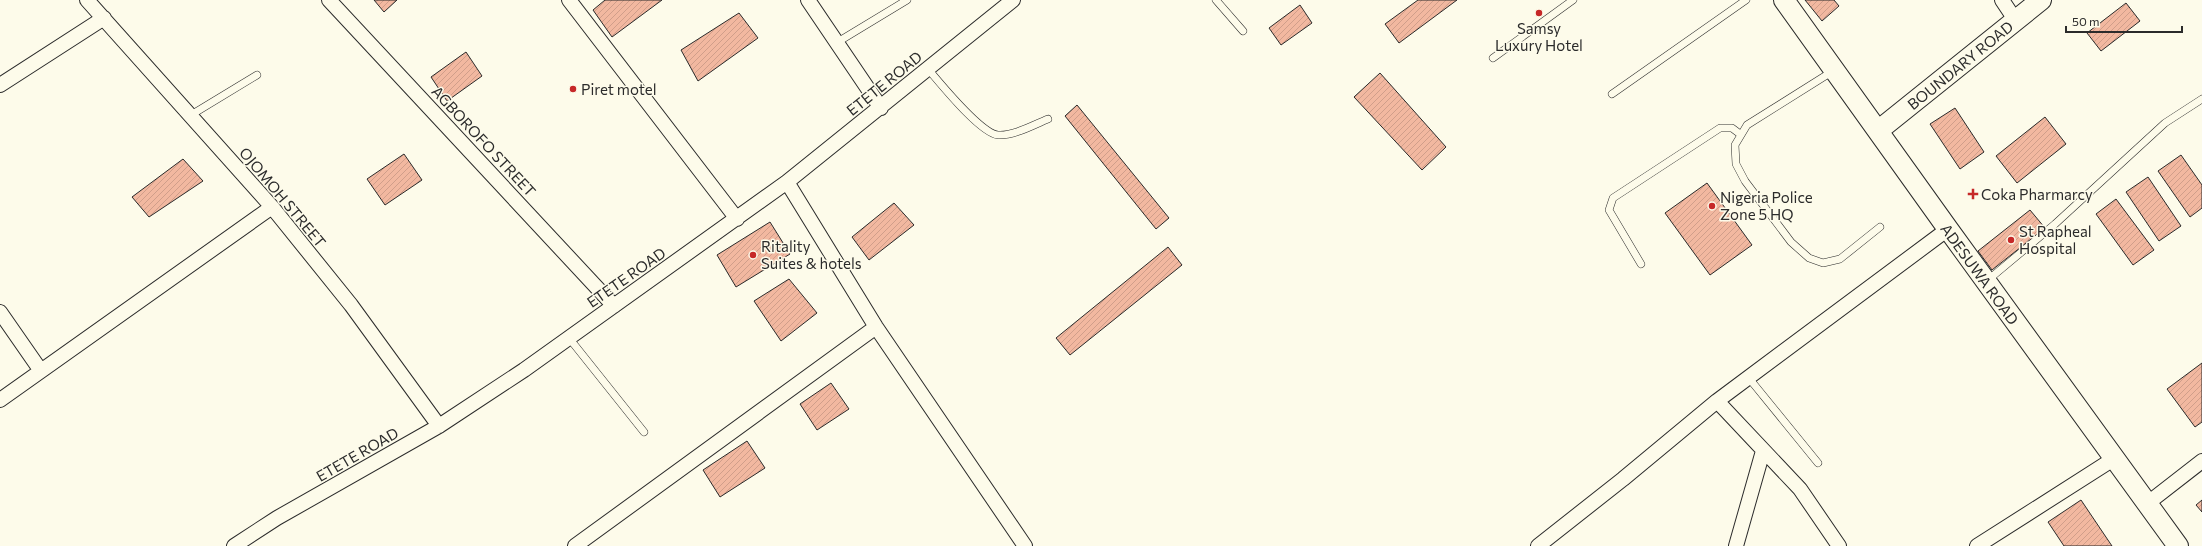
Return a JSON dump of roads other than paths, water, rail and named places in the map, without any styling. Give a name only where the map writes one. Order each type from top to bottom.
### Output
[{"type":"street","name":"OJOMOH STREET","points":[[87,0],[191,115],[272,208],[351,305],[439,426]]},
{"type":"street","name":"AGBOROFO STREET","points":[[329,0],[614,306]]},
{"type":"street","points":[[569,0],[737,219]]},
{"type":"street","points":[[808,0],[881,108]]},
{"type":"street","name":"ETETE ROAD","points":[[234,546],[278,518],[439,426],[614,306],[737,219],[786,182],[881,108],[1013,0]]},
{"type":"street","name":"ADESUWA ROAD","points":[[1784,0],[1879,130],[1986,282],[2178,546]]},
{"type":"street","points":[[2002,0],[2016,20]]},
{"type":"street","name":"BOUNDARY ROAD","points":[[1879,130],[2042,0]]},
{"type":"street","points":[[0,85],[104,18]]},
{"type":"street","points":[[786,182],[876,326],[1025,546]]},
{"type":"street","points":[[0,400],[272,208]]},
{"type":"street","points":[[1538,546],[1748,377],[1948,229]]},
{"type":"street","points":[[0,312],[41,371]]},
{"type":"street","points":[[575,546],[876,326]]},
{"type":"street","points":[[1717,401],[1762,451],[1800,489],[1839,546]]},
{"type":"street","points":[[1736,546],[1762,451]]},
{"type":"street","points":[[1977,546],[2115,458]]},
{"type":"street","points":[[2148,503],[2202,461]]},
{"type":"lane","points":[[836,43],[907,0]]},
{"type":"lane","points":[[1216,0],[1243,31]]},
{"type":"lane","points":[[1493,58],[1573,0]]},
{"type":"lane","points":[[1612,94],[1746,0]]},
{"type":"lane","points":[[1835,69],[1747,125],[1740,134],[1735,146],[1736,164],[1745,181],[1792,242],[1809,258],[1823,263],[1840,259],[1880,227]]},
{"type":"lane","points":[[928,70],[978,124],[996,135],[1007,134],[1048,119]]},
{"type":"lane","points":[[191,115],[257,75]]},
{"type":"lane","points":[[1986,282],[2055,224],[2165,123],[2202,99]]},
{"type":"lane","points":[[1641,264],[1609,210],[1612,198],[1720,128],[1732,128],[1740,134]]},
{"type":"lane","points":[[568,338],[644,432]]},
{"type":"lane","points":[[1748,377],[1818,462]]},
{"type":"place","name":"Samsy Luxury Hotel","points":[[1539,13]]},
{"type":"place","name":"Piret motel","points":[[573,89]]},
{"type":"place","name":"Coka Pharmarcy","points":[[1973,194]]},
{"type":"place","name":"Nigeria Police Zone 5 HQ","points":[[1712,206]]},
{"type":"place","name":"St Rapheal Hospital","points":[[2011,240]]},
{"type":"place","name":"Ritality Suites & hotels","points":[[753,255]]}]
